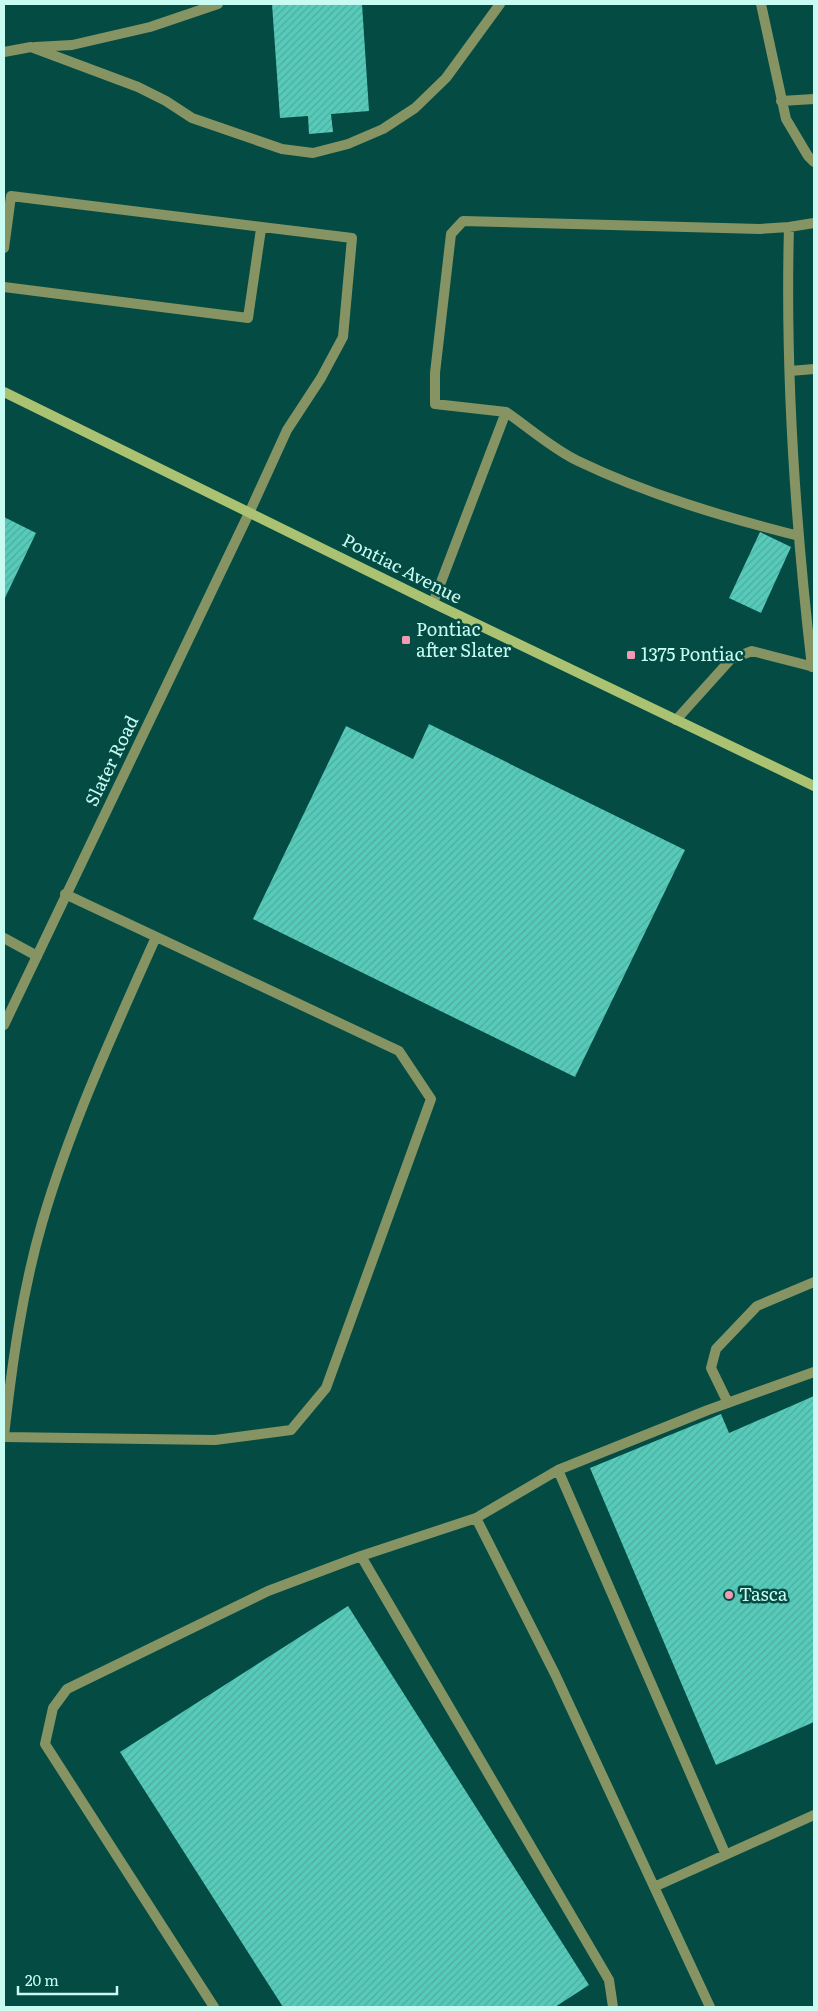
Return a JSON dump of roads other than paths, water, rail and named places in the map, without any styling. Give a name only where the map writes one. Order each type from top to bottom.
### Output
[{"type":"main road","name":"Pontiac Avenue","points":[[4,392],[814,786]]},
{"type":"street","points":[[4,52],[72,45],[150,27],[218,4]]},
{"type":"street","points":[[31,48],[138,87],[166,101],[192,118],[282,149],[313,152],[348,144],[383,129],[415,108],[446,78],[500,4]]},
{"type":"street","points":[[761,4],[786,120],[808,156],[814,162]]},
{"type":"street","points":[[781,101],[814,100]]},
{"type":"street","points":[[4,248],[11,196],[261,229],[248,318],[4,286]]},
{"type":"street","points":[[799,536],[721,516],[576,461],[506,412],[435,404],[435,373],[451,234],[463,222],[789,227],[814,223]]},
{"type":"street","points":[[676,720],[731,659],[752,652],[813,667],[799,536],[787,313],[789,227]]},
{"type":"street","name":"Slater Road","points":[[4,1025],[287,430],[322,378],[343,337],[352,238],[261,229]]},
{"type":"street","points":[[790,370],[814,369]]},
{"type":"street","points":[[433,602],[506,412]]},
{"type":"street","points":[[65,894],[398,1051],[431,1099],[326,1388],[291,1430],[215,1440],[4,1436],[14,1347],[42,1223],[86,1094],[156,937]]},
{"type":"street","points":[[4,938],[37,956]]},
{"type":"street","points":[[728,1403],[711,1368],[716,1349],[757,1306],[814,1282]]},
{"type":"street","points":[[214,2007],[45,1744],[53,1708],[67,1688],[268,1591],[361,1556],[476,1518],[558,1470],[728,1403],[814,1372]]},
{"type":"street","points":[[558,1470],[725,1853]]},
{"type":"street","points":[[476,1518],[555,1674],[710,2007]]},
{"type":"street","points":[[361,1556],[609,1980],[613,2007]]},
{"type":"street","points":[[654,1886],[814,1815]]},
{"type":"place","name":"Pontiac after Slater","points":[[406,640]]},
{"type":"place","name":"1375 Pontiac","points":[[631,655]]},
{"type":"place","name":"Tasca","points":[[729,1595]]}]
